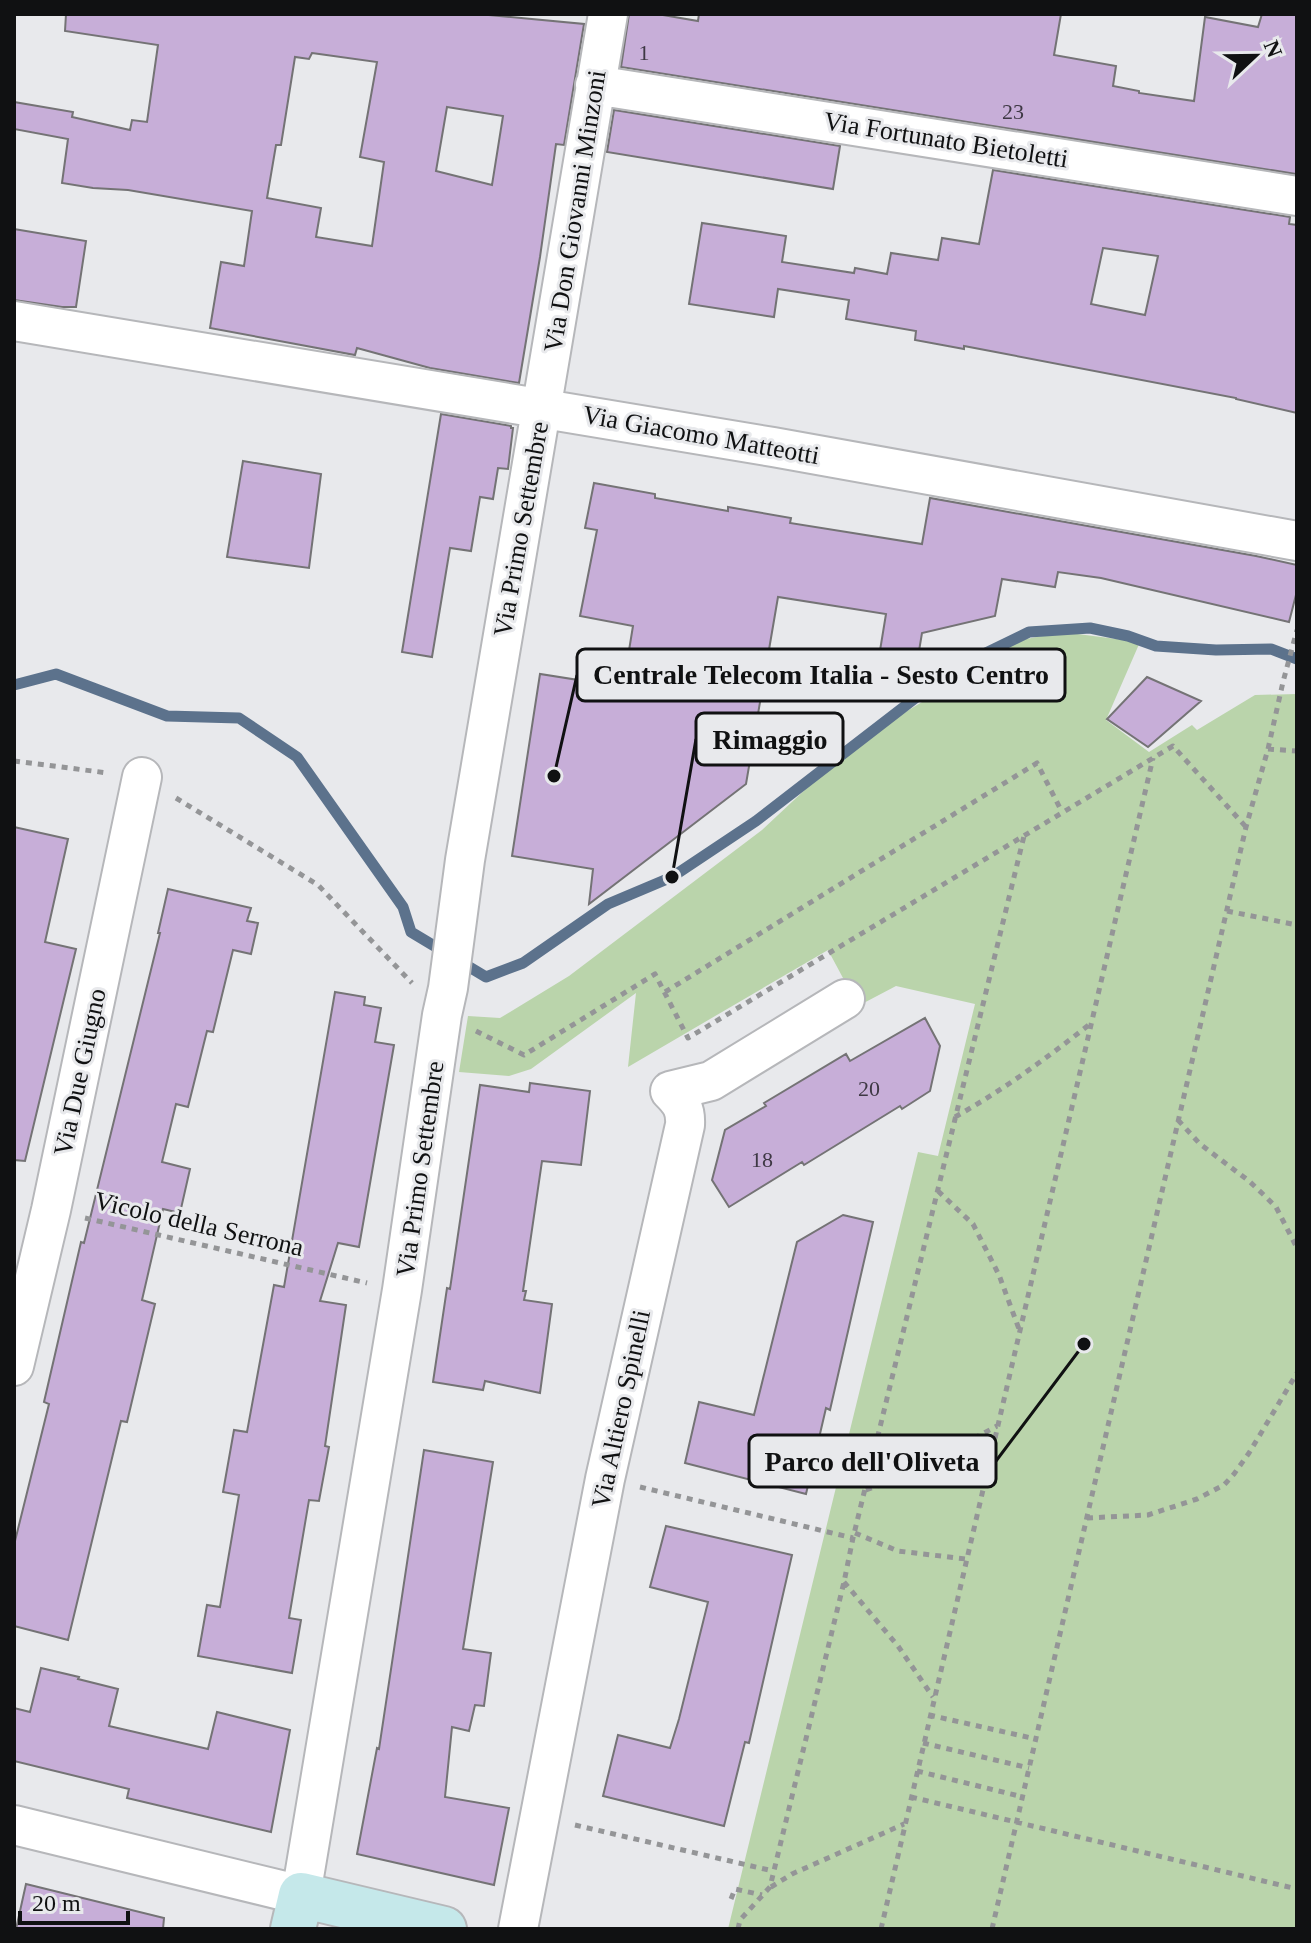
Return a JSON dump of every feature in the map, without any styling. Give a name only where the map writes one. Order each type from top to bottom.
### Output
[{"type":"main road","points":[[297,1912],[444,1929]]},
{"type":"street","name":"Via Don Giovanni Minzoni","points":[[541,409],[608,14]]},
{"type":"street","name":"Via Fortunato Bietoletti","points":[[595,85],[1297,196]]},
{"type":"street","name":"Via Giacomo Matteotti","points":[[14,321],[1295,531]]},
{"type":"street","name":"Via Primo Settembre","points":[[297,1912],[402,1290],[465,860],[541,409]]},
{"type":"street","name":"Via Due Giugno","points":[[14,1366],[51,1210],[142,777]]},
{"type":"street","name":"Via Altiero Spinelli","points":[[518,1929],[605,1479],[685,1125],[686,1113],[681,1102],[670,1091],[711,1081],[845,999]]},
{"type":"street","points":[[14,1825],[297,1912]]},
{"type":"path","points":[[992,1929],[1246,827],[1297,631]]},
{"type":"path","points":[[14,761],[142,777],[318,885],[445,1001],[524,1055],[655,974],[688,1038],[1173,746],[1246,827]]},
{"type":"path","points":[[1268,749],[1297,751]]},
{"type":"path","points":[[881,1929],[1153,757]]},
{"type":"path","points":[[665,992],[1037,763],[1062,812]]},
{"type":"path","points":[[770,1887],[1024,835]]},
{"type":"path","points":[[1227,911],[1297,925]]},
{"type":"path","points":[[955,1117],[987,1100],[1091,1024]]},
{"type":"path","points":[[1178,1120],[1200,1144],[1249,1181],[1276,1207],[1297,1248]]},
{"type":"path","points":[[938,1191],[973,1224],[999,1275],[1020,1330]]},
{"type":"path","name":"Vicolo della Serrona","points":[[51,1210],[374,1285]]},
{"type":"path","points":[[1087,1518],[1148,1515],[1197,1499],[1224,1485],[1249,1453],[1297,1373]]},
{"type":"path","points":[[865,1490],[902,1477],[997,1426]]},
{"type":"path","points":[[605,1479],[854,1536],[898,1551],[966,1559]]},
{"type":"path","points":[[844,1582],[898,1646],[934,1698]]},
{"type":"path","points":[[929,1715],[1036,1739]]},
{"type":"path","points":[[923,1743],[1029,1768]]},
{"type":"path","points":[[917,1771],[1023,1797]]},
{"type":"path","points":[[911,1797],[1297,1889]]},
{"type":"path","points":[[539,1816],[773,1871]]},
{"type":"path","points":[[738,1929],[740,1920],[770,1887],[792,1874],[904,1824]]},
{"type":"path","points":[[731,1899],[735,1889],[763,1895]]},
{"type":"green space","points":[[1062,632],[1140,642],[1106,720],[1149,752],[1192,725],[1197,730],[1255,695],[1297,694],[1297,1929],[728,1929],[918,1152],[938,1156],[975,1004],[896,986],[858,1006],[828,950],[628,1067],[636,993],[531,1069],[509,1076],[459,1072],[468,1016],[500,1018],[569,976],[762,830],[856,742],[927,699],[990,646]]},
{"type":"building","points":[[66,14],[478,14],[584,24],[564,145],[556,144],[519,383],[430,368],[357,348],[355,355],[210,328],[221,262],[244,266],[252,211],[128,190],[62,183],[68,139],[14,129],[14,102],[73,112],[72,117],[130,130],[132,120],[147,122],[158,45],[65,31]],"holes":[[[312,53],[377,62],[360,157],[384,162],[372,246],[316,237],[321,208],[267,198],[276,145],[281,145],[295,57],[309,59]],[[447,107],[503,116],[492,185],[436,171]]]},
{"type":"building","points":[[629,14],[657,14],[698,21],[699,14],[1061,14],[1054,55],[1116,66],[1113,86],[1194,101],[1205,17],[1258,27],[1262,14],[1297,14],[1296,174],[621,67]]},
{"type":"building","points":[[614,110],[840,146],[833,189],[607,152]]},
{"type":"building","points":[[993,170],[1290,217],[1289,224],[1297,225],[1297,413],[1236,398],[964,346],[964,349],[915,340],[916,331],[846,319],[849,300],[778,289],[774,317],[689,304],[702,223],[786,236],[782,262],[854,273],[855,268],[887,274],[891,253],[938,260],[942,238],[979,244]],"holes":[[[1103,248],[1158,256],[1145,315],[1091,304]]]},
{"type":"building","points":[[14,229],[86,241],[76,307],[14,300]]},
{"type":"building","points":[[441,414],[513,428],[508,469],[498,468],[493,499],[480,497],[471,551],[450,548],[432,657],[402,652]]},
{"type":"building","points":[[243,461],[321,474],[309,568],[227,557]]},
{"type":"building","points":[[594,483],[655,494],[655,498],[728,511],[728,507],[791,518],[790,523],[922,544],[930,498],[1297,565],[1297,591],[1289,622],[1101,578],[1058,572],[1055,587],[1002,579],[995,616],[922,633],[919,651],[875,681],[886,614],[778,597],[746,784],[589,904],[593,869],[512,856],[540,674],[623,687],[633,626],[580,616],[597,530],[585,528]]},
{"type":"building","points":[[1147,677],[1201,701],[1148,747],[1107,719]]},
{"type":"building","points":[[14,827],[68,839],[45,942],[76,949],[25,1161],[14,1160]]},
{"type":"building","points":[[168,889],[251,908],[247,921],[258,923],[251,954],[233,950],[213,1032],[207,1031],[188,1107],[176,1104],[162,1162],[190,1169],[180,1213],[163,1209],[142,1300],[155,1304],[127,1422],[121,1421],[68,1640],[14,1626],[14,1545],[49,1404],[44,1402],[81,1242],[84,1243]]},
{"type":"building","points":[[335,992],[365,997],[364,1005],[381,1008],[375,1042],[394,1045],[359,1247],[338,1243],[320,1301],[346,1305],[325,1446],[329,1447],[319,1501],[309,1500],[289,1618],[301,1620],[292,1673],[198,1656],[207,1605],[220,1607],[239,1495],[223,1492],[234,1430],[247,1432],[274,1285],[284,1287]]},
{"type":"building","points":[[925,1018],[940,1046],[930,1091],[804,1165],[802,1162],[729,1207],[712,1180],[725,1130],[846,1054],[850,1061]]},
{"type":"building","points":[[530,1083],[590,1091],[581,1165],[542,1161],[523,1291],[526,1291],[524,1300],[552,1304],[540,1393],[485,1381],[483,1390],[433,1382],[480,1085],[529,1092]]},
{"type":"building","points":[[843,1215],[873,1222],[830,1410],[826,1408],[806,1494],[685,1463],[699,1402],[754,1415],[797,1242]]},
{"type":"building","points":[[424,1450],[493,1462],[463,1649],[491,1653],[484,1706],[475,1705],[469,1731],[452,1727],[445,1797],[509,1808],[494,1885],[357,1854],[379,1749]]},
{"type":"building","points":[[666,1526],[792,1555],[749,1743],[745,1742],[724,1826],[603,1796],[618,1735],[670,1748],[708,1602],[650,1587]]},
{"type":"building","points":[[41,1668],[118,1689],[109,1726],[208,1749],[217,1712],[290,1730],[271,1832],[127,1798],[129,1789],[14,1761],[14,1708],[30,1712]]},
{"type":"building","points":[[26,1884],[164,1918],[163,1929],[16,1929]]},
{"type":"waterway","points":[[14,685],[56,674],[167,716],[239,718],[297,757],[403,907],[411,932],[486,977],[523,963],[608,904],[672,877],[756,821],[953,669],[1029,632],[1090,628],[1156,646],[1216,650],[1271,649],[1297,659]]},
{"type":"place","name":"Centrale Telecom Italia - Sesto Centro","points":[[554,776]]},
{"type":"place","name":"Rimaggio","points":[[672,877]]},
{"type":"place","name":"Parco dell'Oliveta","points":[[1084,1344]]}]
